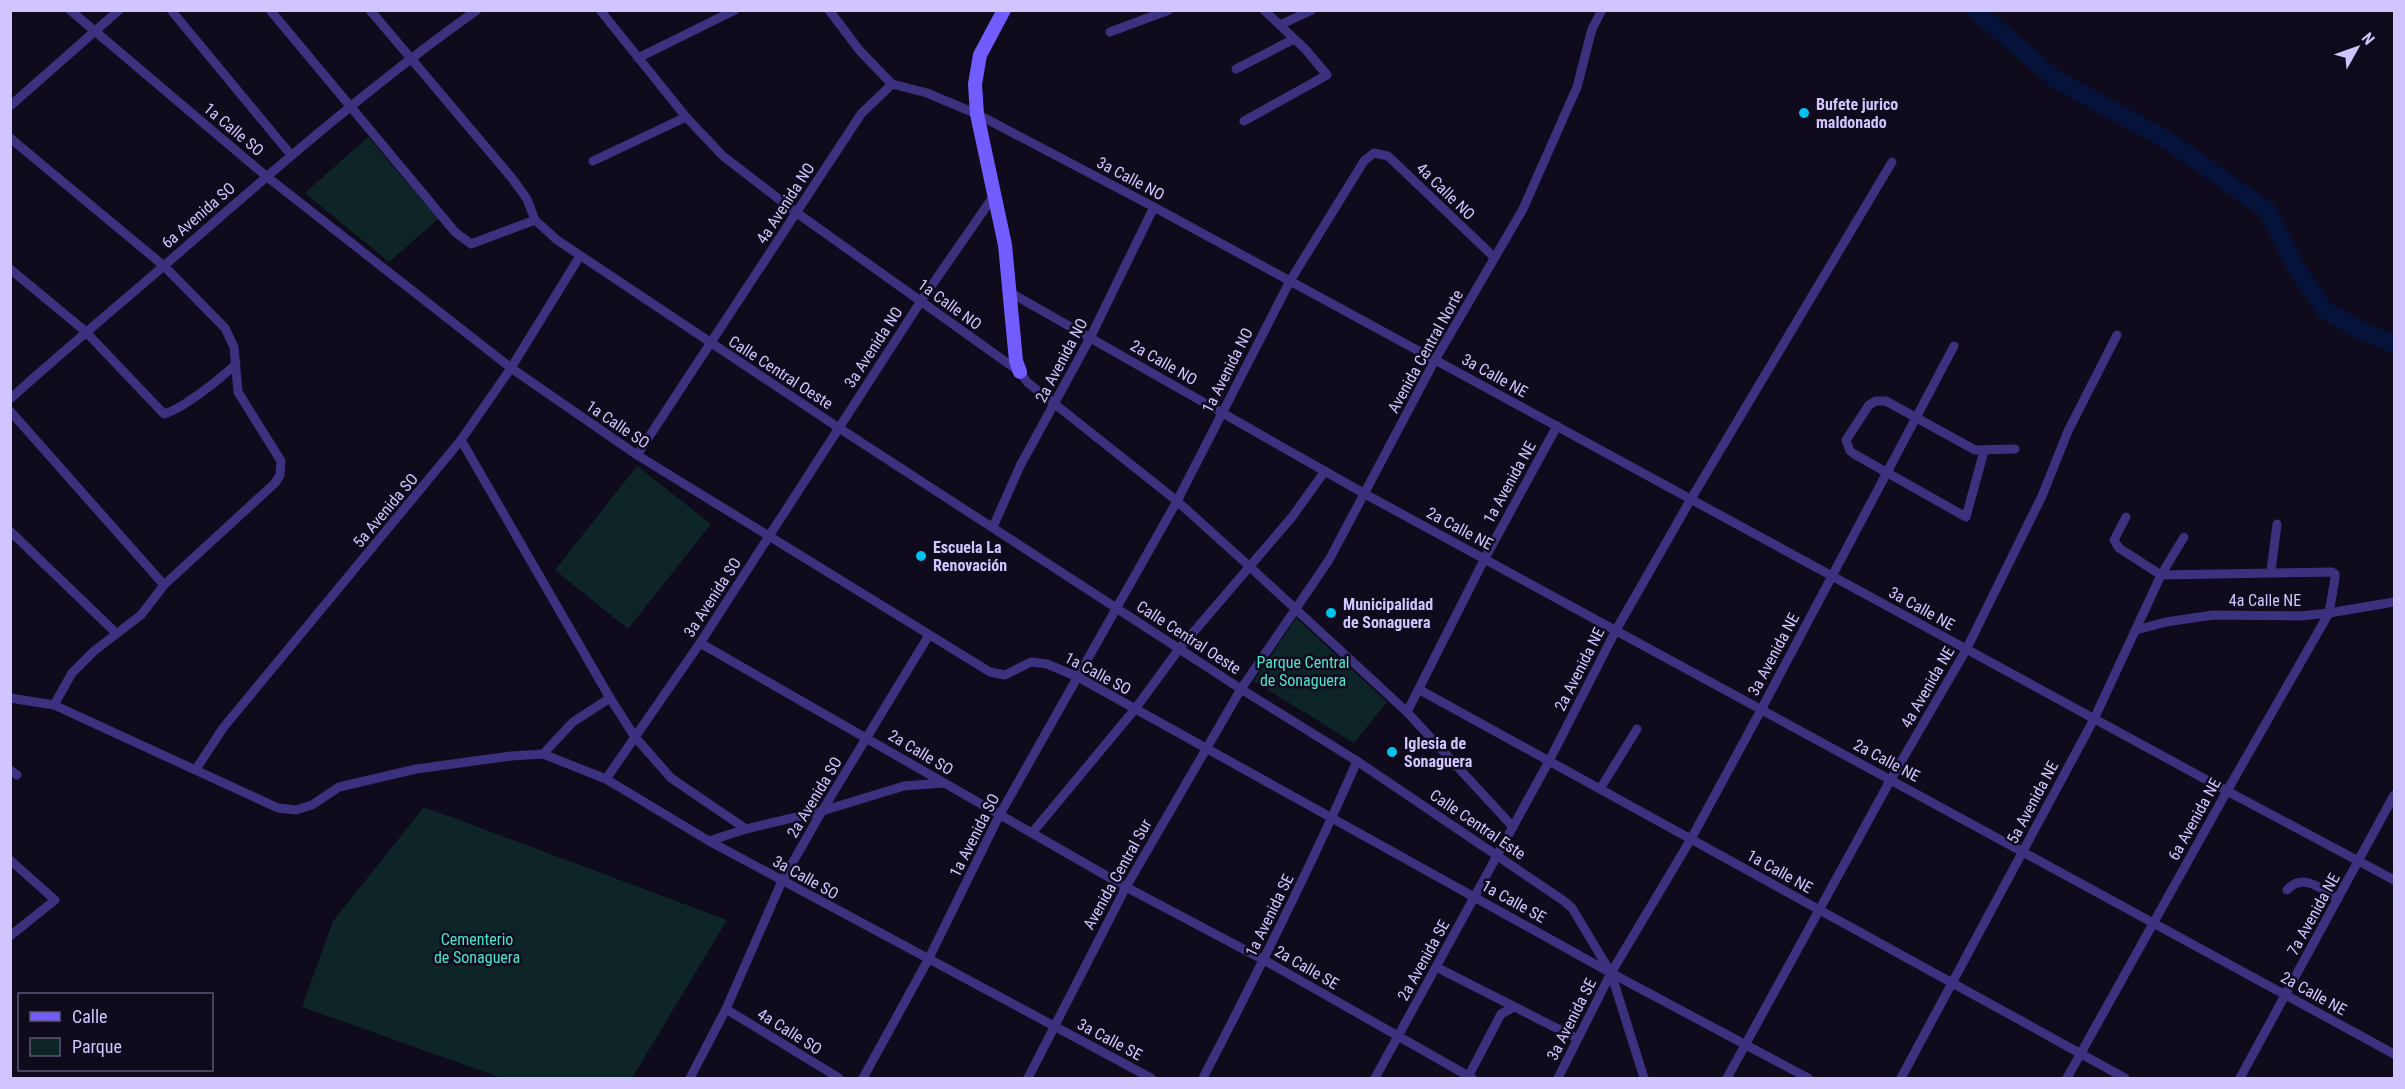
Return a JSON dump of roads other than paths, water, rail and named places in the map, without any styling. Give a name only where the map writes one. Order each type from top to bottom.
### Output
[{"type":"street","name":"1a Calle SO","points":[[70,10],[266,176],[511,369],[636,455],[990,672],[1005,675],[1031,662],[1047,664],[1078,677],[1206,749]]},
{"type":"street","points":[[76,10],[86,22]]},
{"type":"street","points":[[10,106],[119,10]]},
{"type":"street","points":[[171,10],[291,155]]},
{"type":"street","points":[[270,10],[455,232],[471,244],[535,220]]},
{"type":"street","name":"Calle Central Oeste","points":[[370,10],[511,177],[527,199],[535,220],[580,256],[839,428],[1241,689]]},
{"type":"street","name":"6a Avenida SO","points":[[10,399],[85,331],[164,266],[291,155],[411,59],[477,10]]},
{"type":"street","name":"1a Calle NO","points":[[600,10],[686,117],[723,156],[797,213],[1020,372],[1054,404],[1177,501],[1295,609]]},
{"type":"street","points":[[638,58],[735,10]]},
{"type":"street","points":[[829,10],[860,51],[892,84]]},
{"type":"street","points":[[1004,10],[980,55],[975,84],[977,114],[1005,245],[1016,360],[1020,372]]},
{"type":"street","points":[[1110,32],[1169,10]]},
{"type":"street","points":[[1244,121],[1327,75],[1264,10]]},
{"type":"street","points":[[1280,25],[1312,10]]},
{"type":"street","name":"Avenida Central Norte","points":[[1241,689],[1329,560],[1435,360],[1523,209],[1577,87],[1592,29],[1602,10]]},
{"type":"street","points":[[1236,69],[1294,39]]},
{"type":"street","name":"3a Calle NO","points":[[892,84],[927,93],[977,114],[1154,207],[1435,360]]},
{"type":"street","name":"4a Avenida NO","points":[[636,455],[861,114],[892,84]]},
{"type":"street","points":[[593,160],[686,117]]},
{"type":"street","points":[[10,138],[164,266],[225,328],[234,347],[238,392],[281,461],[280,476],[275,483],[164,585],[141,615],[116,633],[72,673],[54,705]]},
{"type":"street","name":"4a Calle NO","points":[[1374,153],[1388,156],[1494,257]]},
{"type":"street","name":"1a Avenida NO","points":[[1117,609],[1177,501],[1290,281],[1364,161],[1374,153]]},
{"type":"street","name":"2a Avenida NE","points":[[1497,855],[1549,761],[1616,630],[1691,499],[1892,162]]},
{"type":"street","name":"3a Avenida NO","points":[[839,428],[921,301],[995,195]]},
{"type":"street","name":"2a Avenida NO","points":[[993,526],[1020,466],[1090,338],[1154,207]]},
{"type":"street","name":"5a Avenida SO","points":[[196,769],[223,728],[461,440],[511,369],[580,256]]},
{"type":"street","points":[[10,270],[85,331],[164,414],[180,406],[236,364]]},
{"type":"street","name":"2a Calle NO","points":[[1011,293],[1365,494]]},
{"type":"street","name":"4a Avenida NE","points":[[1727,1078],[1966,650],[2042,496],[2068,431],[2117,335]]},
{"type":"street","name":"3a Avenida NE","points":[[1611,973],[1691,839],[1954,346]]},
{"type":"street","name":"3a Calle NE","points":[[1435,360],[1832,574],[1966,650],[2226,791],[2394,880]]},
{"type":"street","points":[[1984,451],[1966,517],[1850,451],[1846,440],[1869,405],[1876,400],[1886,400],[1975,450],[2015,449]]},
{"type":"street","points":[[10,411],[164,585]]},
{"type":"street","name":"1a Avenida NE","points":[[1407,712],[1485,558],[1557,426]]},
{"type":"street","name":"3a Avenida SO","points":[[606,778],[700,643],[839,428]]},
{"type":"street","points":[[461,440],[610,698],[635,737],[671,778],[746,829]]},
{"type":"street","points":[[1032,833],[1135,709],[1179,649],[1292,516],[1325,471]]},
{"type":"street","name":"2a Calle NE","points":[[1365,494],[2394,1054]]},
{"type":"street","points":[[2126,517],[2114,540],[2119,548],[2161,575],[2219,575],[2271,571],[2277,524]]},
{"type":"street","points":[[10,531],[116,633]]},
{"type":"street","name":"5a Avenida NE","points":[[1901,1078],[2094,719],[2161,575],[2184,537]]},
{"type":"street","name":"6a Avenida NE","points":[[2067,1078],[2226,791],[2329,614],[2335,574],[2332,572],[2271,571]]},
{"type":"street","name":"4a Calle NE","points":[[2136,630],[2166,622],[2213,615],[2329,614],[2394,602]]},
{"type":"street","name":"1a Avenida SO","points":[[863,1078],[928,960],[999,816],[1117,609]]},
{"type":"street","points":[[1295,609],[1407,712],[1513,827]]},
{"type":"street","name":"2a Avenida SO","points":[[690,1078],[726,1009],[782,881],[928,635]]},
{"type":"street","name":"2a Calle SO","points":[[700,643],[1125,887]]},
{"type":"street","name":"Avenida Central Sur","points":[[1028,1078],[1125,887],[1241,689]]},
{"type":"street","name":"Calle Central Este","points":[[1241,689],[1357,761],[1572,908],[1611,973],[1644,1078]]},
{"type":"street","name":"1a Calle NE","points":[[1420,690],[2125,1078]]},
{"type":"street","points":[[10,698],[54,705],[278,808],[296,810],[312,805],[339,787],[416,769],[543,754],[573,722],[610,698]]},
{"type":"street","points":[[1600,789],[1636,729]]},
{"type":"street","name":"1a Calle SE","points":[[1206,749],[1611,973],[1808,1078]]},
{"type":"street","name":"3a Calle SO","points":[[543,754],[606,778],[709,841],[1055,1027]]},
{"type":"street","name":"1a Avenida SE","points":[[1203,1078],[1264,960],[1332,819],[1357,761]]},
{"type":"street","points":[[709,841],[746,829],[822,811],[904,786],[943,783]]},
{"type":"street","name":"7a Avenida NE","points":[[2240,1078],[2394,795]]},
{"type":"street","name":"2a Avenida SE","points":[[1375,1078],[1497,855]]},
{"type":"street","points":[[10,860],[55,900],[10,936]]},
{"type":"street","points":[[2287,890],[2294,882],[2303,880],[2338,899]]},
{"type":"street","name":"2a Calle SE","points":[[1125,887],[1264,960],[1470,1078]]},
{"type":"street","points":[[1437,967],[1576,1038]]},
{"type":"street","name":"3a Avenida SE","points":[[1558,1078],[1576,1038],[1611,973]]},
{"type":"street","points":[[1470,1078],[1501,1014],[1514,1007]]},
{"type":"street","name":"4a Calle SO","points":[[726,1009],[839,1078]]},
{"type":"street","name":"3a Calle SE","points":[[1055,1027],[1151,1078]]},
{"type":"waterway","points":[[1975,10],[2057,80],[2167,140],[2268,211],[2297,269],[2325,310],[2361,331],[2394,344]]},
{"type":"place","name":"Bufete jurico maldonado","points":[[1804,113]]},
{"type":"place","name":"Escuela La Renovación","points":[[921,556]]},
{"type":"place","name":"Municipalidad de Sonaguera","points":[[1331,613]]},
{"type":"place","name":"Iglesia de Sonaguera","points":[[1392,752]]},
{"type":"park label","name":"Parque Central de Sonaguera","points":[[1303,671]]},
{"type":"park label","name":"Cementerio de Sonaguera","points":[[477,948]]}]
